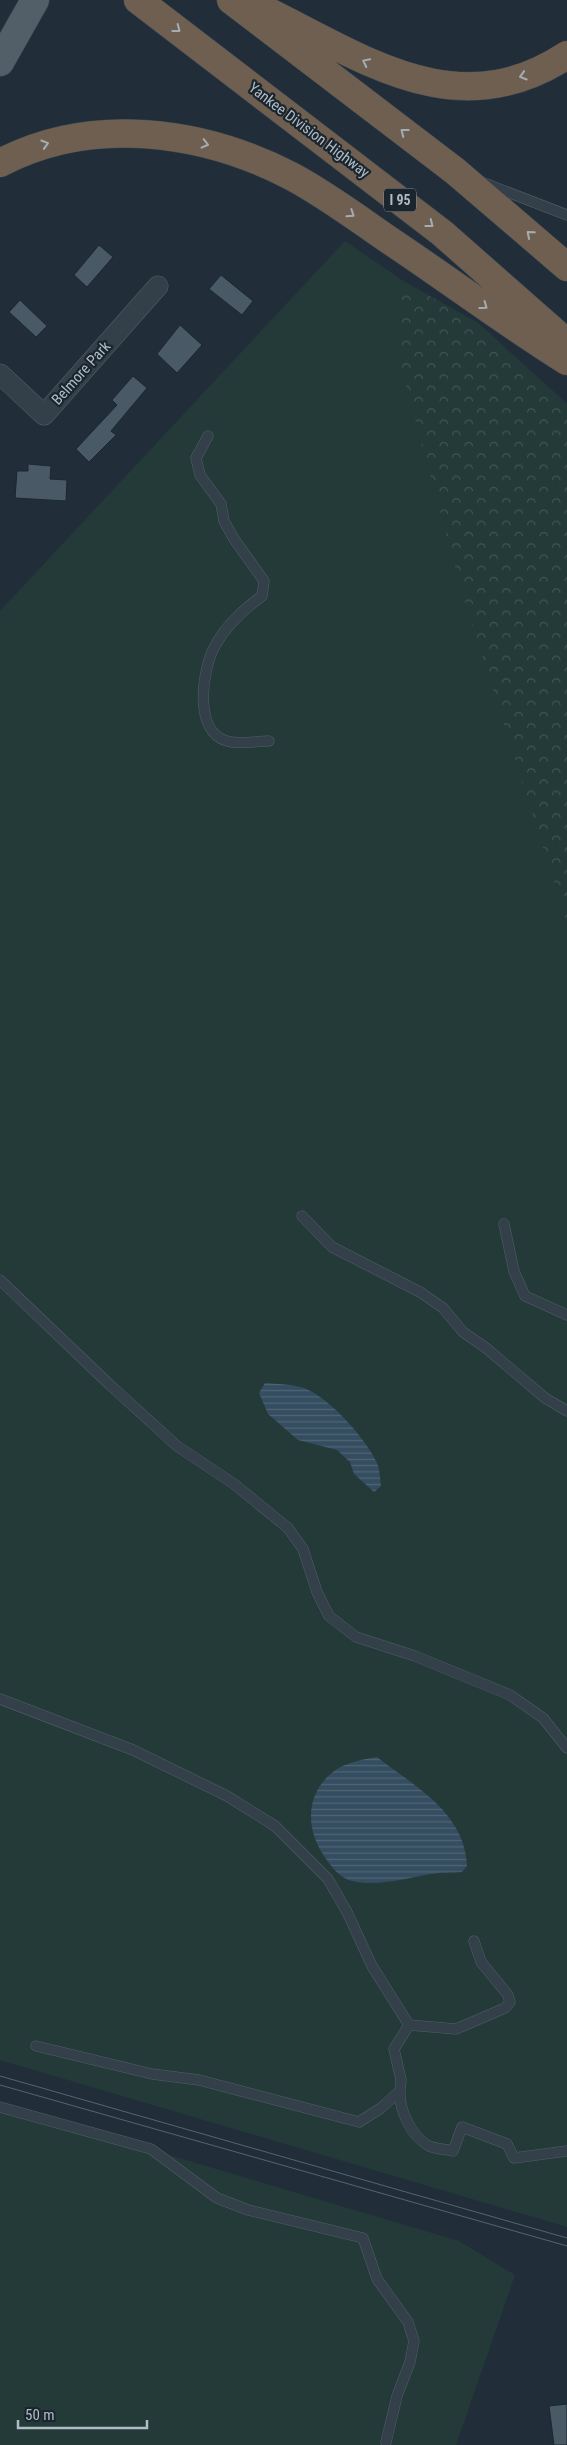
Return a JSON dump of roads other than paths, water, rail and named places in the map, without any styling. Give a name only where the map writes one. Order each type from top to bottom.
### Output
[{"type":"highway","name":"Yankee Division Highway","points":[[138,0],[434,228],[567,343]]},
{"type":"highway","points":[[231,0],[455,171],[567,267]]},
{"type":"highway","points":[[245,0],[374,66],[403,76],[432,82],[473,85],[500,82],[534,73],[567,55]]},
{"type":"highway","points":[[0,163],[47,143],[97,134],[127,133],[169,137],[199,142],[236,153],[274,168],[321,194],[447,279],[510,325],[567,361]]},
{"type":"main road","points":[[0,62],[35,0]]},
{"type":"street","name":"Belmore Park","points":[[0,374],[44,414],[158,286]]},
{"type":"lane","points":[[455,171],[567,215]]},
{"type":"lane","points":[[208,436],[196,458],[200,475],[221,504],[224,521],[234,540],[264,581],[262,596],[236,616],[215,646],[203,679],[205,717],[217,737],[228,742],[269,741]]},
{"type":"lane","points":[[302,1216],[332,1247],[420,1292],[443,1308],[463,1332],[486,1348],[545,1398],[567,1411]]},
{"type":"lane","points":[[504,1224],[514,1271],[525,1296],[567,1314]]},
{"type":"lane","points":[[0,1280],[177,1446],[234,1484],[288,1528],[303,1549],[317,1592],[329,1616],[356,1637],[415,1656],[510,1695],[543,1718],[567,1748]]},
{"type":"lane","points":[[0,1699],[133,1750],[227,1796],[275,1826],[328,1879],[347,1912],[372,1966],[409,2025]]},
{"type":"lane","points":[[409,2025],[456,2029],[505,2008],[510,2002],[508,1995],[481,1962],[474,1941]]},
{"type":"lane","points":[[409,2025],[394,2048],[401,2080],[400,2103],[414,2133],[429,2146],[453,2150],[462,2127],[507,2144],[514,2158],[567,2151]]},
{"type":"lane","points":[[36,2046],[152,2074],[198,2080],[359,2122],[381,2108],[400,2090]]},
{"type":"lane","points":[[0,2107],[151,2149],[217,2198],[248,2210],[363,2238],[377,2279],[408,2322],[414,2342],[410,2362],[397,2396],[386,2442]]},
{"type":"water","points":[[265,1383],[304,1388],[314,1393],[336,1410],[356,1431],[372,1453],[378,1466],[381,1486],[374,1492],[354,1474],[350,1462],[337,1450],[298,1440],[268,1414],[259,1393]]},
{"type":"water","points":[[377,1757],[421,1790],[447,1815],[457,1830],[464,1847],[467,1866],[462,1872],[435,1873],[402,1880],[362,1883],[343,1877],[324,1856],[313,1833],[311,1821],[311,1809],[319,1787],[337,1769],[351,1763]]},
{"type":"tram line","points":[[0,2076],[567,2238]]},
{"type":"tram line","points":[[0,2085],[567,2246]]}]
